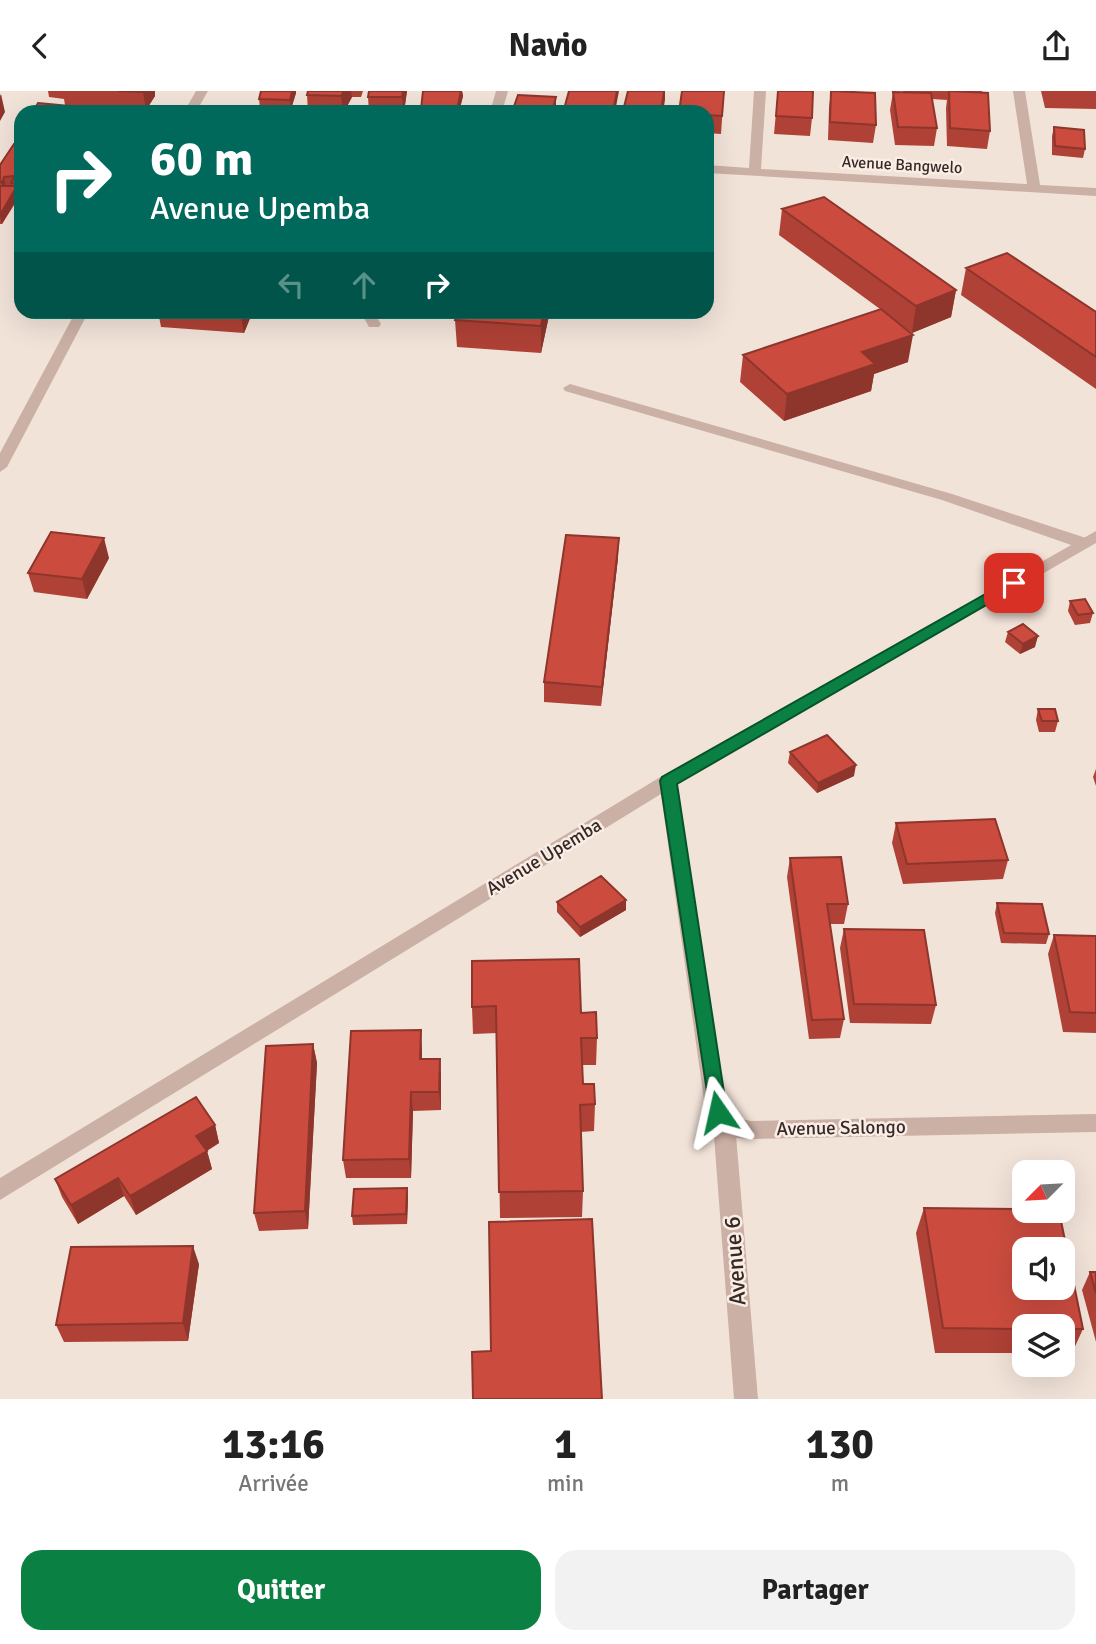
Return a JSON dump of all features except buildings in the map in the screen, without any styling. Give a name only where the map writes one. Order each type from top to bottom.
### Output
[{"type":"street","points":[[755,172],[761,91]]},
{"type":"street","points":[[1019,91],[1034,188]]},
{"type":"street","name":"Avenue Bangwelo","points":[[714,169],[1096,192]]},
{"type":"street","points":[[0,467],[79,319]]},
{"type":"street","points":[[371,319],[374,324]]},
{"type":"street","points":[[570,388],[1090,539]]},
{"type":"street","name":"Avenue Upemba","points":[[0,1190],[668,781],[1090,539]]},
{"type":"street","points":[[668,781],[714,1100],[724,1123]]},
{"type":"street","name":"Avenue Salongo","points":[[724,1123],[737,1129],[1096,1123]]},
{"type":"street","name":"Avenue 6","points":[[724,1123],[746,1399]]},
{"type":"route","points":[[718,1112],[714,1100],[668,781],[1014,583]]}]
